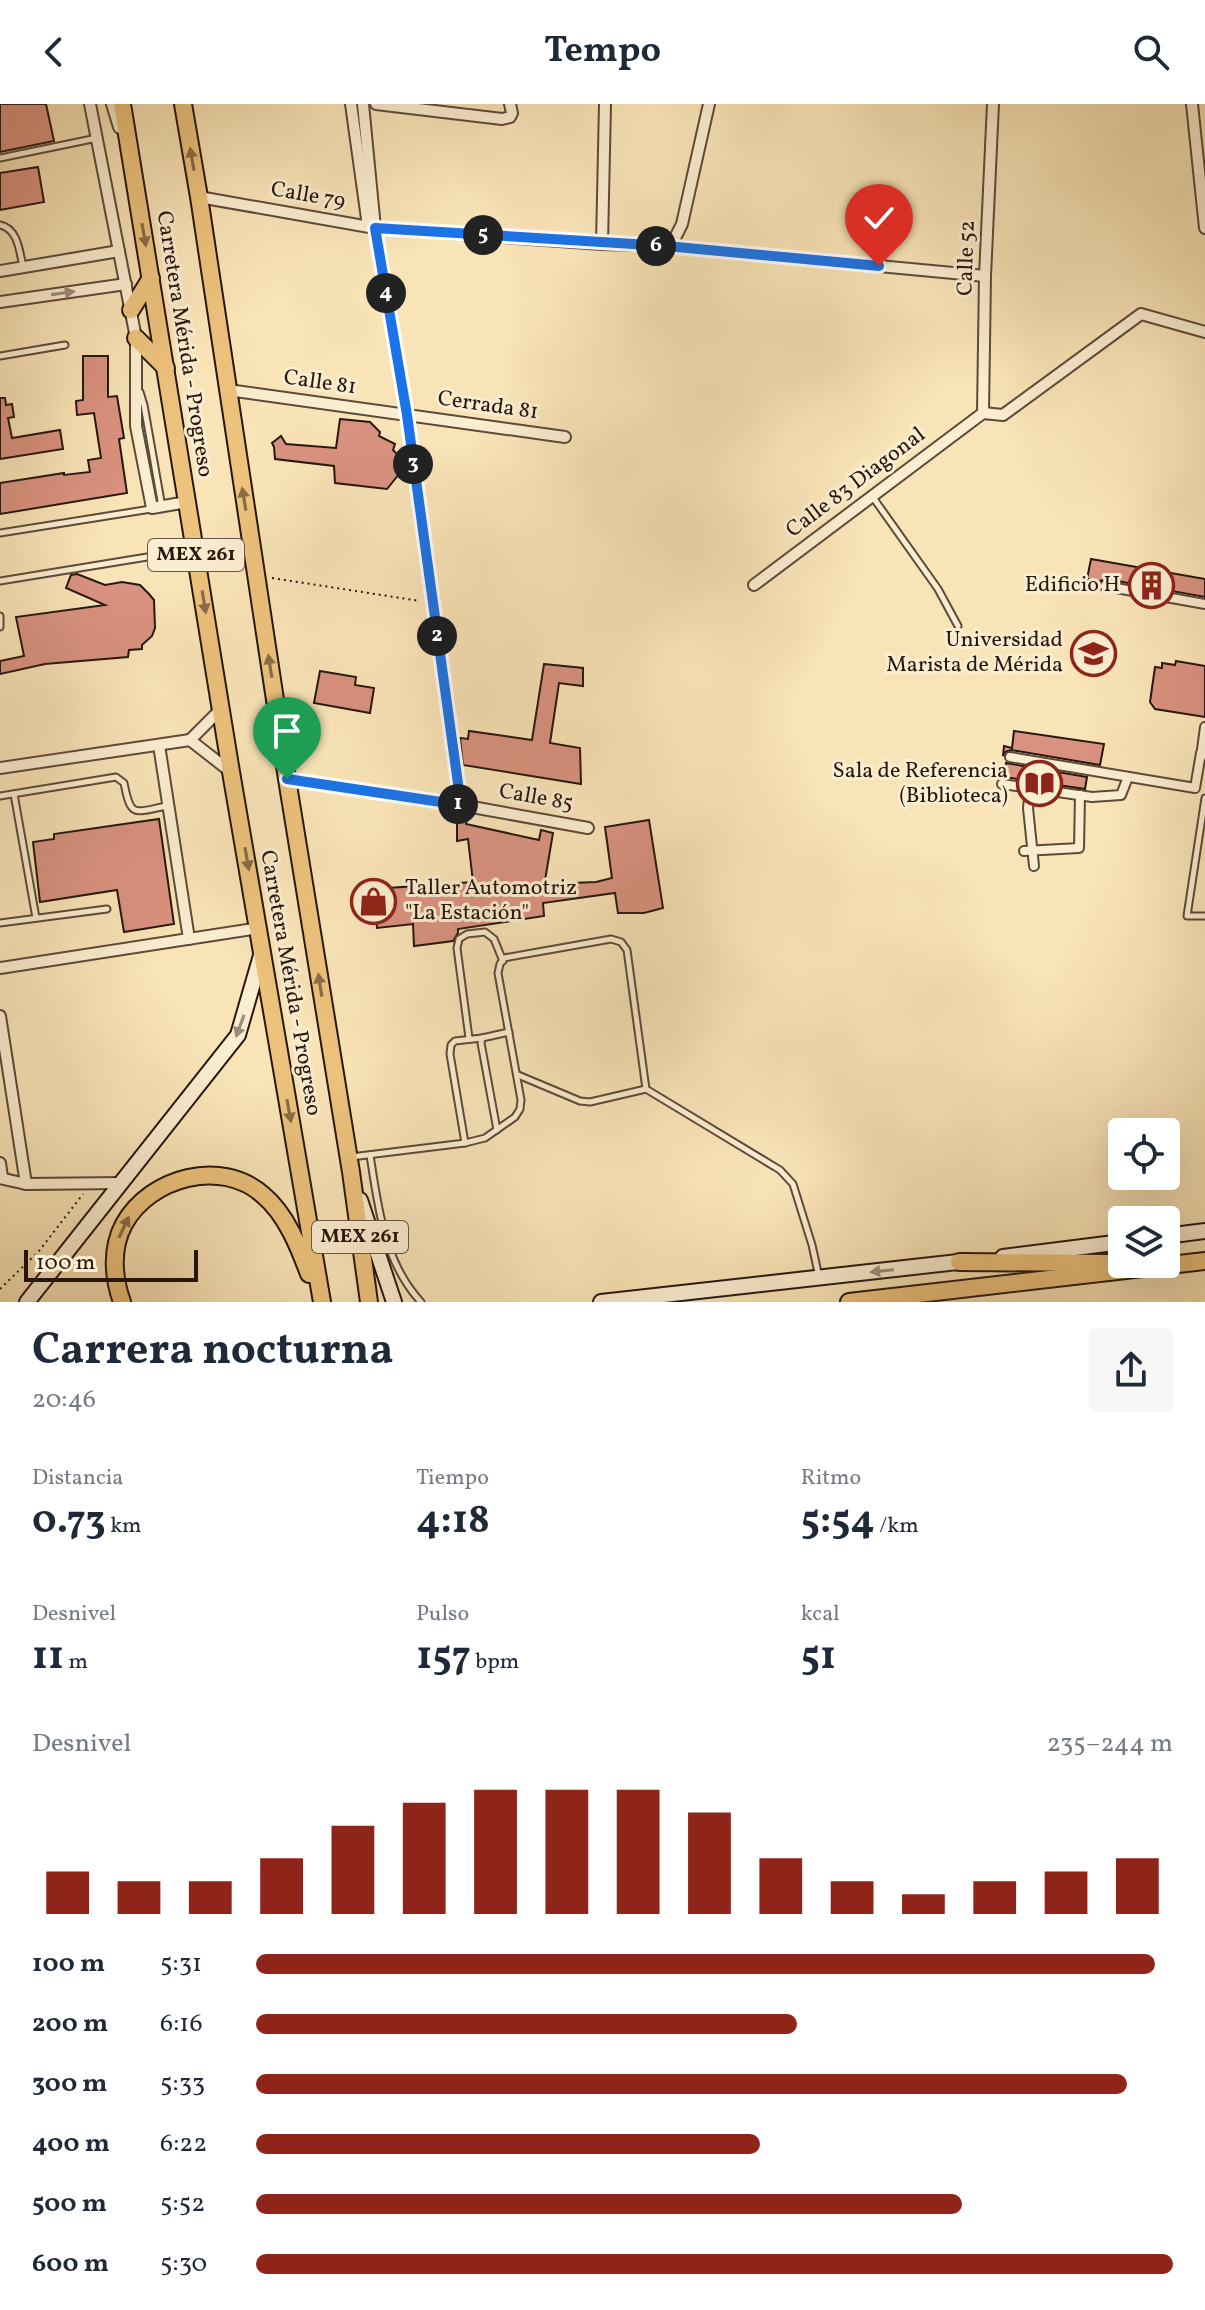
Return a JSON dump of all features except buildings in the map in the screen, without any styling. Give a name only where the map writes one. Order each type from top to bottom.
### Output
[{"type":"highway","name":"Carretera Mérida - Progreso","points":[[122,104],[320,1302]]},
{"type":"highway","name":"Carretera Mérida - Progreso","points":[[183,104],[369,1302]]},
{"type":"highway","points":[[131,310],[151,278]]},
{"type":"highway","points":[[136,338],[166,368]]},
{"type":"highway","points":[[122,1302],[114,1271],[122,1227],[142,1202],[157,1190],[174,1182],[201,1176],[235,1180],[252,1187],[274,1205],[302,1255],[320,1302]]},
{"type":"highway","points":[[1180,1262],[1205,1253]]},
{"type":"highway","points":[[1180,1264],[1205,1261]]},
{"type":"highway","points":[[959,1262],[1108,1263]]},
{"type":"highway","points":[[849,1302],[1108,1272]]},
{"type":"main road","points":[[27,1302],[238,1035],[262,951]]},
{"type":"main road","points":[[349,1165],[394,1302]]},
{"type":"main road","points":[[1180,1234],[1205,1231]]},
{"type":"main road","points":[[601,1302],[1108,1244]]},
{"type":"street","points":[[90,104],[136,338],[136,426],[157,508],[187,502]]},
{"type":"street","points":[[113,104],[131,158]]},
{"type":"street","points":[[351,104],[407,415],[461,805]]},
{"type":"street","points":[[363,104],[372,227]]},
{"type":"street","points":[[376,104],[436,108],[507,119],[512,113],[510,104]]},
{"type":"street","points":[[602,244],[605,104]]},
{"type":"street","points":[[666,246],[682,224],[709,104]]},
{"type":"street","name":"Calle 52","points":[[983,413],[985,276],[993,104]]},
{"type":"street","points":[[1192,104],[1205,228]]},
{"type":"street","name":"Calle 79","points":[[199,197],[372,227],[666,246],[985,276]]},
{"type":"street","points":[[0,271],[119,251]]},
{"type":"street","points":[[0,302],[126,284]]},
{"type":"street","points":[[983,413],[1003,415],[1141,314],[1205,332]]},
{"type":"street","name":"Calle 81","points":[[228,390],[407,415]]},
{"type":"street","name":"Calle 83 Diagonal","points":[[754,585],[983,413]]},
{"type":"street","name":"Cerrada 81","points":[[407,415],[565,437]]},
{"type":"street","points":[[1105,586],[1205,604]]},
{"type":"street","points":[[0,768],[190,740],[221,709]]},
{"type":"street","points":[[1010,757],[1195,788],[1205,727]]},
{"type":"street","points":[[190,740],[231,772]]},
{"type":"street","points":[[159,745],[189,939]]},
{"type":"street","points":[[1002,784],[1092,797],[1121,795],[1128,777]]},
{"type":"street","name":"Calle 85","points":[[287,779],[588,828]]},
{"type":"street","points":[[1030,789],[1028,808],[1034,866]]},
{"type":"street","points":[[1024,851],[1079,848],[1080,795]]},
{"type":"street","points":[[0,968],[259,928]]},
{"type":"street","points":[[0,1016],[26,1184]]},
{"type":"street","points":[[0,1163],[1,1178],[26,1184],[123,1183]]},
{"type":"lane","points":[[0,158],[97,138]]},
{"type":"lane","points":[[0,225],[14,233],[23,267]]},
{"type":"lane","points":[[0,356],[65,345]]},
{"type":"lane","points":[[871,495],[938,589],[958,626]]},
{"type":"lane","points":[[0,533],[157,508]]},
{"type":"lane","points":[[0,581],[195,549]]},
{"type":"lane","points":[[0,616],[0,627]]},
{"type":"lane","points":[[0,796],[116,777],[124,783],[128,806],[132,810],[168,805]]},
{"type":"lane","points":[[14,794],[36,918]]},
{"type":"lane","points":[[1205,798],[1187,916],[1205,916]]},
{"type":"lane","points":[[0,923],[107,909]]},
{"type":"lane","points":[[469,1038],[457,948],[459,939],[467,934],[485,932],[494,939],[503,961]]},
{"type":"lane","points":[[349,1165],[370,1155],[485,1138],[515,1117],[521,1100],[498,973],[504,958],[611,939],[621,942],[627,950],[646,1089]]},
{"type":"lane","points":[[465,1143],[451,1045],[455,1041],[509,1032]]},
{"type":"lane","points":[[482,1038],[497,1130]]},
{"type":"lane","points":[[517,1075],[580,1101],[590,1102],[646,1089],[780,1170],[793,1184],[819,1278]]},
{"type":"lane","points":[[370,1155],[379,1215],[396,1266],[421,1302]]},
{"type":"path","points":[[256,576],[433,603]]},
{"type":"path","points":[[0,1289],[39,1251],[85,1190]]},
{"type":"place","name":"Edificio H","points":[[1151,585]]},
{"type":"place","name":"Universidad Marista de Mérida","points":[[1094,653]]},
{"type":"place","name":"Sala de Referencia (Biblioteca)","points":[[1039,784]]},
{"type":"place","name":"Taller Automotriz \"La Estación\"","points":[[374,901]]},
{"type":"route","points":[[287,779],[461,805],[407,415],[375,228],[666,246],[879,266]]}]
